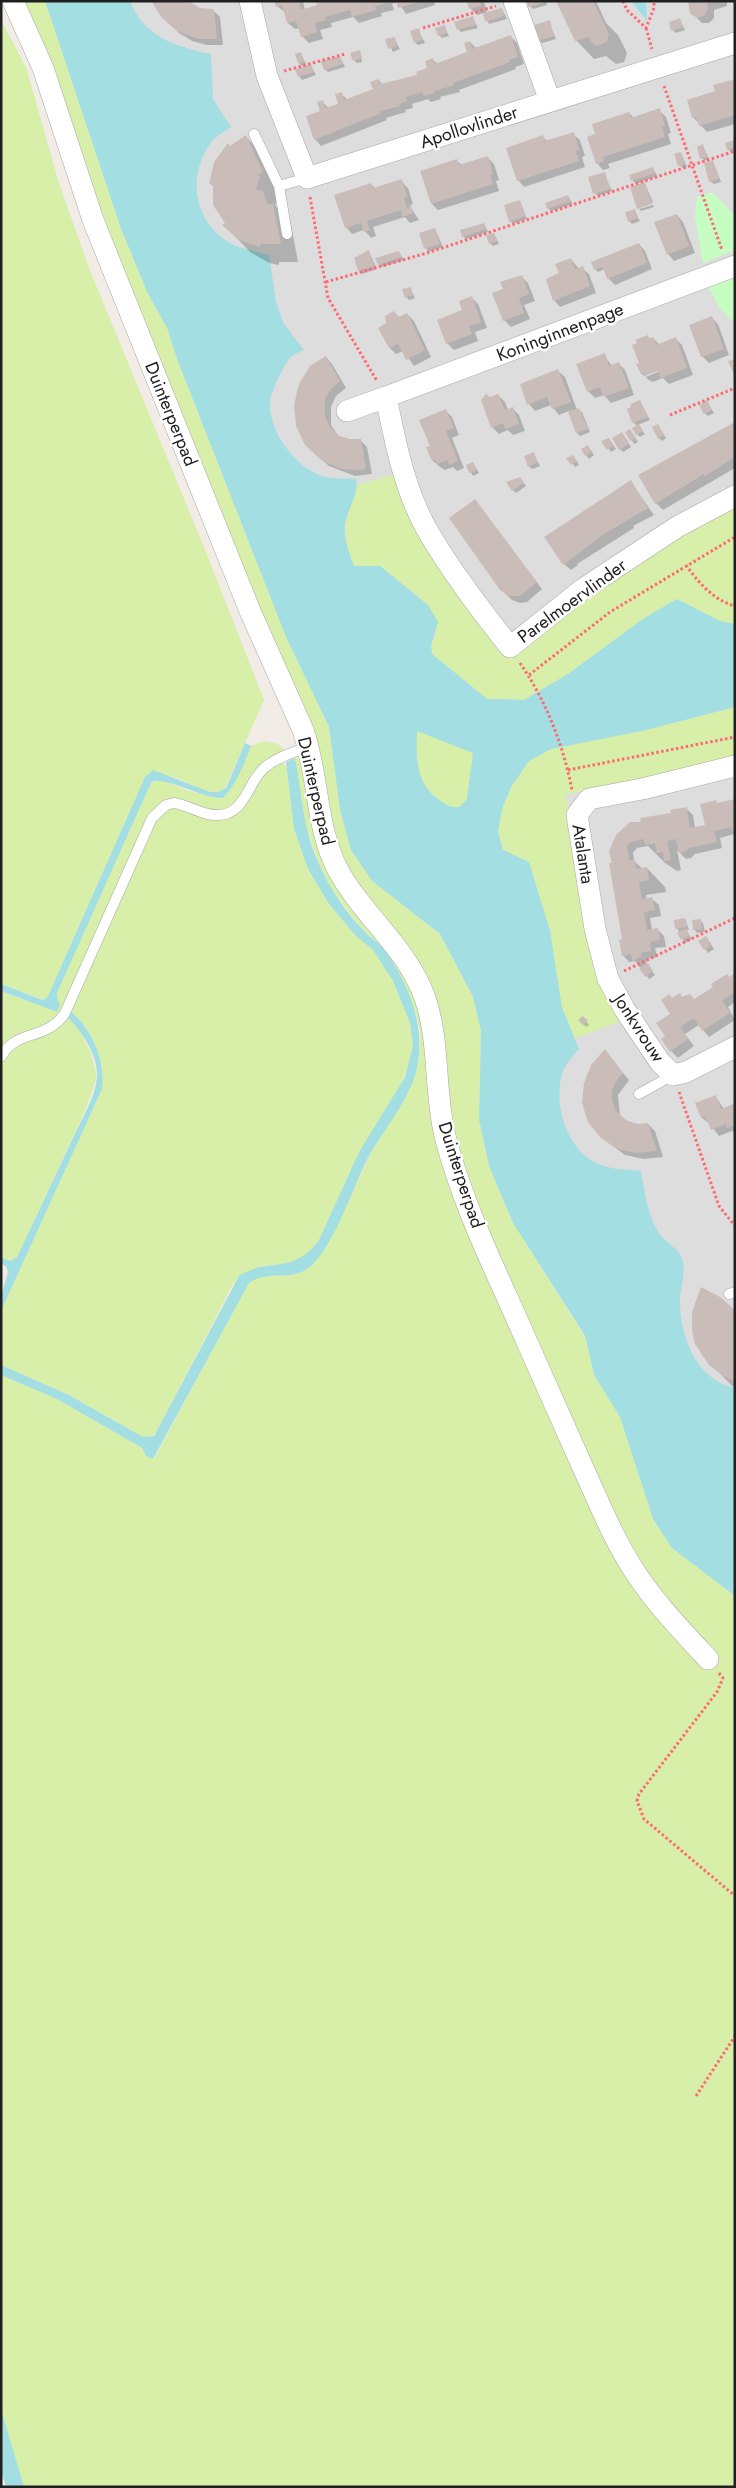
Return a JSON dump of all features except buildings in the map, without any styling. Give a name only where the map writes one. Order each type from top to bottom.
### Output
[{"type":"street","name":"Duinterperpad","points":[[13,1],[43,68],[92,220],[250,612],[309,747],[320,816],[331,855],[348,886],[398,946],[422,990],[429,1011],[434,1039],[445,1135],[458,1179],[504,1291],[615,1539],[652,1597],[708,1659]]},
{"type":"street","points":[[250,1],[267,76],[307,178]]},
{"type":"street","points":[[509,3],[550,101]]},
{"type":"street","name":"Apollovlinder","points":[[307,178],[735,43]]},
{"type":"street","name":"Koninginnenpage","points":[[347,411],[732,267]]},
{"type":"street","name":"Parelmoervlinder","points":[[386,397],[400,464],[426,527],[476,603],[510,647],[583,589],[677,528],[735,496]]},
{"type":"street","name":"Atalanta","points":[[607,975],[595,929],[577,815],[589,799],[642,789],[735,766]]},
{"type":"street","name":"Jonkvrouw","points":[[607,975],[625,1010],[660,1062],[673,1075],[686,1072],[735,1047]]},
{"type":"lane","points":[[254,134],[279,186],[287,234]]},
{"type":"lane","points":[[279,186],[307,178]]},
{"type":"lane","points":[[1,1057],[18,1039],[47,1031],[55,1026],[65,1013],[152,818],[158,810],[174,803],[218,816],[228,813],[244,799],[263,769],[273,762],[309,747]]},
{"type":"lane","points":[[639,1094],[673,1075]]},
{"type":"path","points":[[623,1],[627,10],[646,28],[654,8],[654,1]]},
{"type":"path","points":[[423,28],[509,3]]},
{"type":"path","points":[[267,76],[345,54]]},
{"type":"path","points":[[657,68],[732,267]]},
{"type":"path","points":[[326,282],[427,253],[735,151]]},
{"type":"path","points":[[307,178],[328,298],[386,397]]},
{"type":"path","points":[[670,415],[735,388]]},
{"type":"path","points":[[529,676],[610,612],[735,537]]},
{"type":"path","points":[[686,565],[696,580],[711,594],[735,606]]},
{"type":"path","points":[[510,647],[538,689],[563,749],[577,815]]},
{"type":"path","points":[[568,770],[735,737]]},
{"type":"path","points":[[607,975],[735,918]]},
{"type":"path","points":[[673,1075],[719,1206],[735,1226]]},
{"type":"path","points":[[708,1659],[723,1678],[717,1692],[639,1794],[638,1801],[644,1819],[735,1896]]},
{"type":"path","points":[[696,2096],[735,2036]]},
{"type":"shaded area","points":[[115,1],[735,1],[735,1439],[567,1154],[264,426]]},
{"type":"green space","points":[[18,1],[45,1],[121,230],[147,292],[167,328],[177,359],[286,637],[329,727],[340,810],[351,850],[372,881],[440,934],[473,997],[481,1031],[479,1120],[489,1166],[513,1223],[585,1337],[594,1375],[620,1417],[653,1519],[672,1548],[735,1596],[735,2487],[24,2487],[1,2411],[1,1375],[57,1399],[142,1448],[146,1456],[154,1459],[249,1282],[256,1278],[300,1273],[315,1262],[326,1248],[370,1155],[409,1091],[417,1070],[420,1051],[420,1032],[416,1013],[385,950],[366,933],[351,915],[333,891],[319,865],[303,817],[295,758],[302,755],[307,759],[319,832],[335,873],[345,889],[401,961],[419,994],[428,1030],[437,1121],[457,1187],[495,1282],[596,1508],[619,1552],[644,1590],[672,1626],[705,1662],[710,1655],[655,1593],[624,1546],[490,1248],[450,1137],[443,1100],[436,1024],[426,988],[408,956],[352,885],[336,855],[324,812],[314,752],[315,743],[310,724],[286,682],[254,610],[96,219],[47,67]]},
{"type":"green space","points":[[1,20],[26,67],[58,180],[89,268],[206,552],[264,700],[225,788],[213,792],[199,789],[173,777],[145,777],[48,996],[44,1000],[1,984]]},
{"type":"green space","points":[[712,192],[735,216],[735,250],[703,263],[695,217],[697,197]]},
{"type":"green space","points":[[735,275],[735,324],[719,307],[708,286]]},
{"type":"green space","points":[[399,473],[412,516],[515,642],[595,586],[735,499],[735,624],[720,621],[677,599],[643,619],[568,674],[524,700],[487,699],[432,654],[431,645],[436,634],[428,605],[380,566],[354,566],[348,551],[345,525],[357,485]]},
{"type":"green space","points":[[735,707],[735,762],[566,794],[587,927],[624,1020],[575,1038],[562,1008],[550,931],[529,862],[503,850],[498,832],[502,809],[511,787],[529,761],[551,749],[646,730]]},
{"type":"green space","points":[[417,730],[473,753],[467,800],[460,807],[443,803],[430,793],[425,785],[418,768]]},
{"type":"green space","points":[[264,741],[279,745],[285,752],[227,809],[215,810],[177,800],[168,800],[159,805],[148,816],[62,1009],[53,1023],[16,1035],[1,1048],[1,991],[26,1001],[58,1001],[57,993],[151,783],[163,780],[186,790],[220,799],[234,784],[251,746]]},
{"type":"green space","points":[[283,762],[287,769],[294,829],[308,869],[329,904],[355,935],[373,950],[393,981],[410,1023],[413,1046],[410,1062],[399,1088],[359,1152],[318,1242],[302,1259],[287,1264],[261,1266],[233,1284],[158,1429],[151,1438],[143,1437],[69,1395],[1,1365],[1,1311],[102,1089],[102,1068],[96,1046],[85,1027],[70,1011],[155,820],[168,809],[174,807],[219,820],[266,772]]},
{"type":"green space","points":[[67,1017],[79,1030],[91,1053],[97,1077],[85,1111],[17,1257],[10,1261],[1,1257],[1,1066],[8,1055],[16,1048],[51,1032]]},
{"type":"water","points":[[45,1],[130,1],[136,13],[153,32],[174,44],[211,54],[213,99],[231,127],[212,141],[203,156],[197,182],[200,208],[214,231],[225,240],[269,255],[276,302],[284,324],[304,350],[291,357],[275,385],[270,402],[273,425],[285,447],[302,465],[322,476],[356,479],[355,496],[345,524],[347,545],[354,566],[380,566],[428,605],[438,622],[431,645],[432,654],[487,699],[524,700],[568,674],[643,619],[677,599],[720,621],[735,624],[735,707],[646,730],[551,749],[529,761],[511,787],[502,809],[498,832],[503,850],[529,862],[550,931],[562,1008],[579,1049],[564,1068],[560,1082],[560,1107],[568,1132],[582,1153],[597,1164],[616,1169],[641,1171],[647,1203],[655,1226],[662,1237],[679,1253],[683,1262],[680,1311],[686,1339],[692,1353],[699,1365],[709,1375],[721,1383],[735,1388],[735,1596],[672,1548],[653,1519],[620,1417],[594,1375],[585,1336],[513,1223],[489,1166],[479,1120],[481,1031],[473,997],[440,934],[372,881],[351,850],[340,810],[329,727],[286,637],[177,359],[167,328],[147,292],[121,229]],"holes":[[[417,731],[473,753],[467,799],[460,807],[448,806],[430,793],[421,777],[417,759]]]},
{"type":"water","points":[[631,1],[646,1],[647,21]]},
{"type":"water","points":[[245,743],[251,746],[236,781],[223,798],[215,798],[165,782],[157,781],[151,783],[57,993],[60,1004],[57,1012],[1,991],[1,984],[40,999],[44,1000],[48,996],[145,777],[153,770],[210,792],[218,792],[226,788]]},
{"type":"water","points":[[295,758],[309,838],[323,873],[352,918],[383,948],[394,964],[408,992],[417,1022],[419,1037],[417,1068],[408,1093],[371,1152],[340,1221],[324,1250],[316,1261],[300,1273],[263,1277],[249,1283],[153,1459],[146,1456],[142,1448],[57,1399],[1,1375],[1,1365],[69,1395],[143,1437],[154,1436],[239,1276],[260,1267],[298,1259],[318,1242],[359,1152],[405,1077],[413,1046],[410,1023],[393,981],[373,950],[355,935],[329,904],[308,869],[294,829],[286,762]]},
{"type":"water","points":[[70,1011],[85,1027],[96,1046],[102,1068],[102,1089],[1,1311],[1,1296],[8,1272],[6,1266],[1,1264],[1,1257],[10,1261],[17,1257],[96,1086],[97,1070],[92,1053],[84,1037],[67,1017]]},
{"type":"water","points":[[1,2411],[24,2487],[6,2487],[1,2470]]}]
